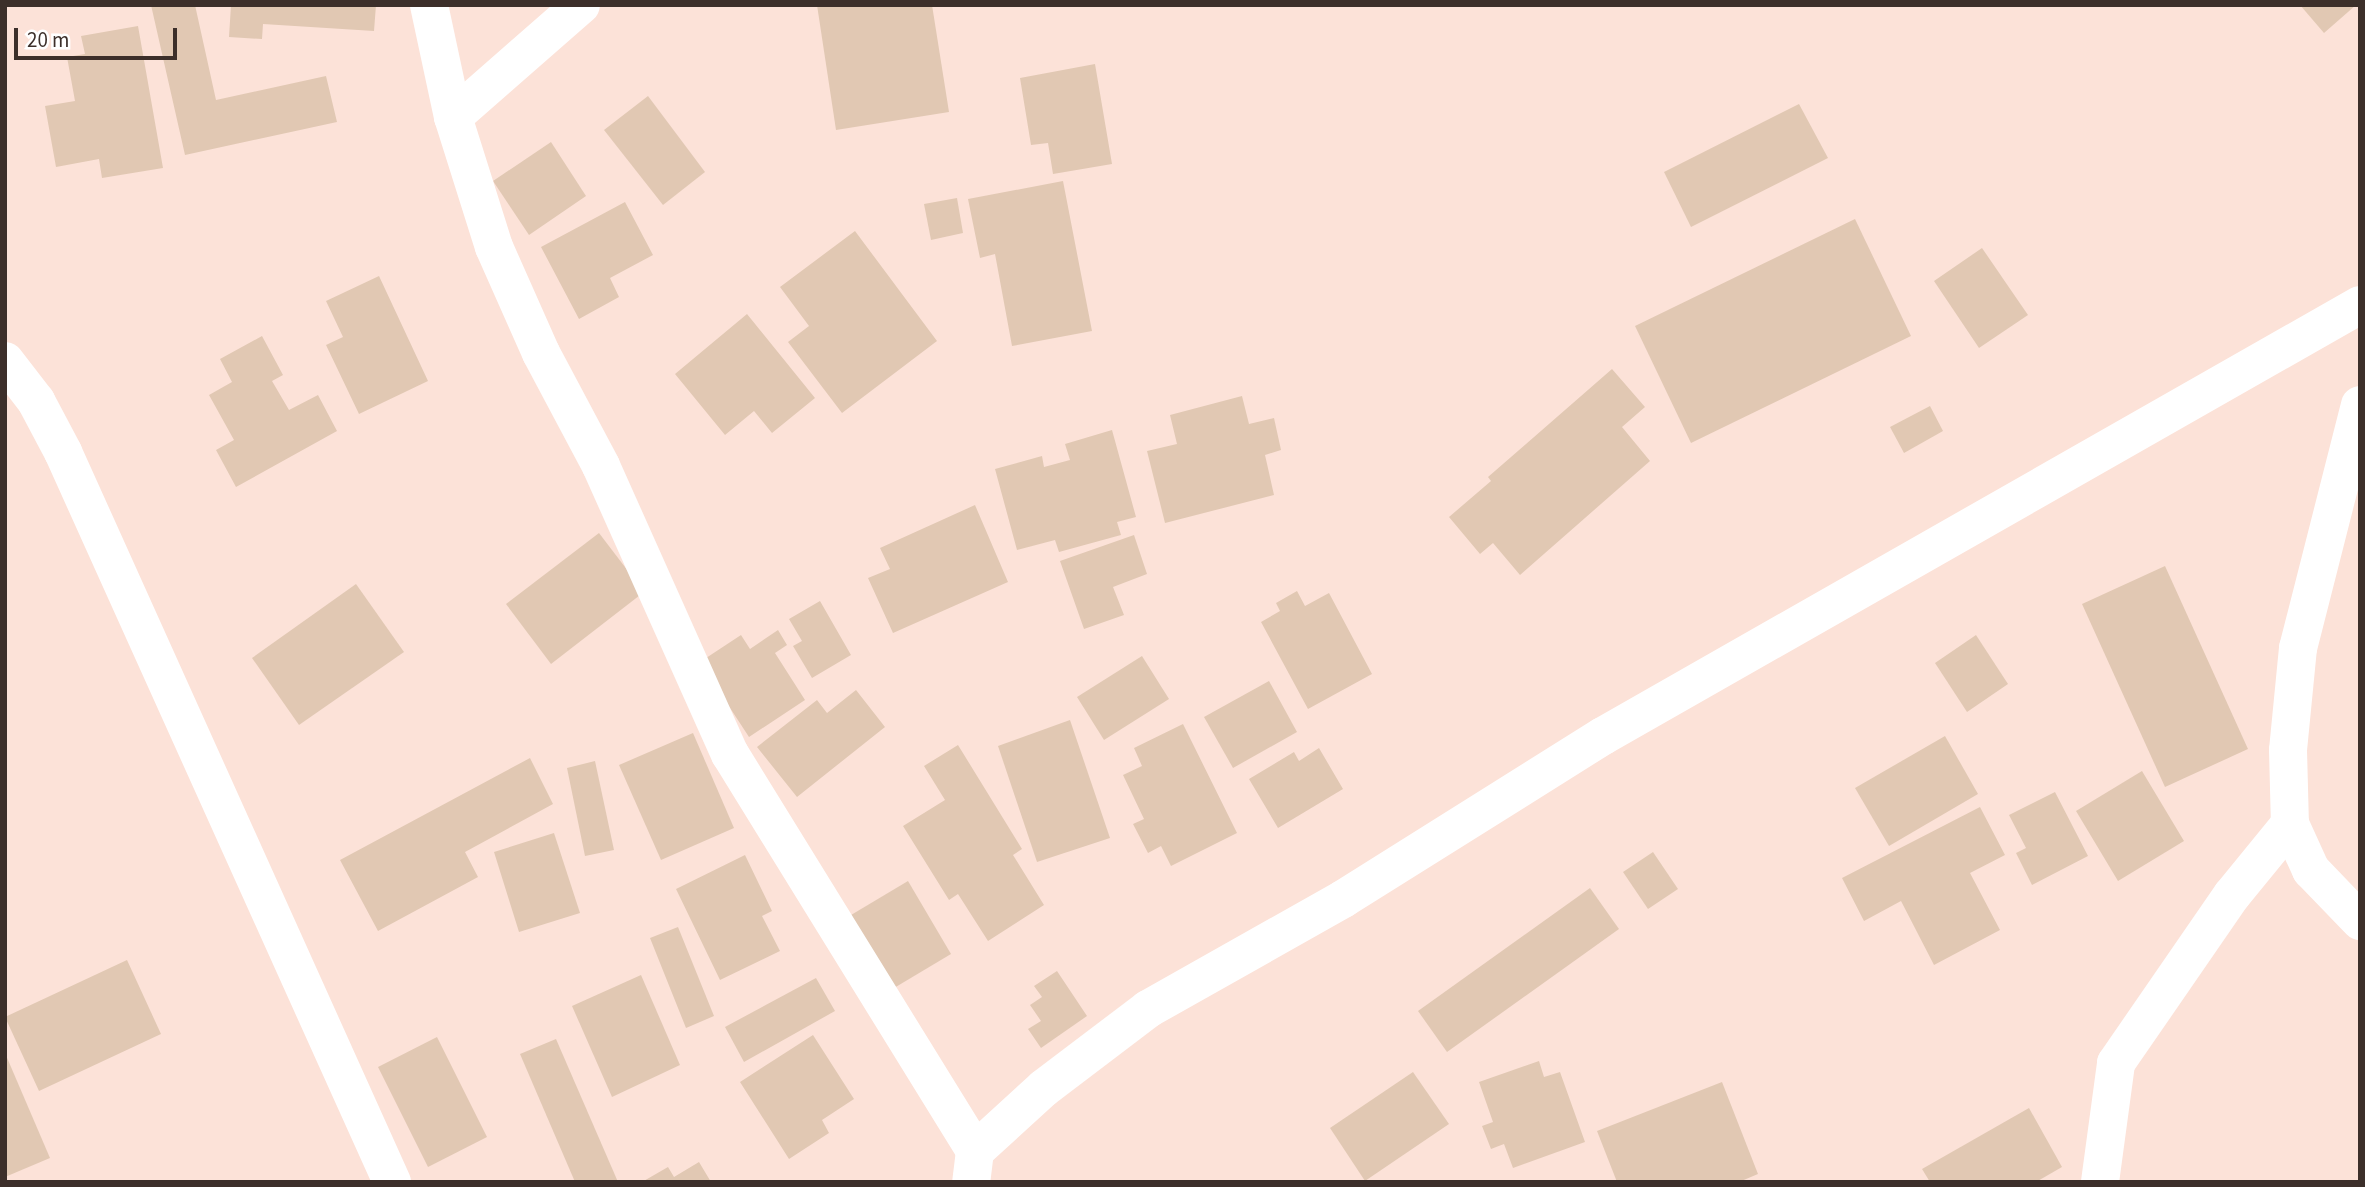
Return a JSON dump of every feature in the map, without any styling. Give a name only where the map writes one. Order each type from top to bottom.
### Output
[{"type":"street","points":[[429,5],[453,117],[494,247],[541,353],[601,466],[730,754],[973,1166],[1044,1088],[1148,1009],[1343,899],[1603,736],[2360,305]]},
{"type":"street","points":[[453,117],[581,5]]},
{"type":"street","points":[[5,361],[36,401],[63,453],[392,1182]]},
{"type":"street","points":[[2360,405],[2298,648],[2288,750],[2290,824],[2311,870],[2360,921]]},
{"type":"street","points":[[2100,1182],[2116,1063],[2224,905],[2290,824]]},
{"type":"building","points":[[151,5],[195,5],[216,100],[326,76],[337,122],[185,155]]},
{"type":"building","points":[[231,5],[376,5],[374,31],[263,24],[262,39],[229,37]]},
{"type":"building","points":[[817,5],[932,5],[949,112],[836,130]]},
{"type":"building","points":[[2300,5],[2356,5],[2324,33]]},
{"type":"building","points":[[138,26],[163,168],[102,178],[99,159],[56,167],[45,106],[75,101],[67,57],[85,54],[81,36]]},
{"type":"building","points":[[1095,64],[1112,164],[1053,174],[1048,143],[1031,145],[1020,78]]},
{"type":"building","points":[[648,96],[705,172],[663,205],[604,130]]},
{"type":"building","points":[[1799,104],[1828,158],[1691,227],[1664,172]]},
{"type":"building","points":[[551,142],[586,196],[529,235],[493,181]]},
{"type":"building","points":[[1063,181],[1092,331],[1012,346],[995,254],[980,258],[968,199]]},
{"type":"building","points":[[957,198],[963,233],[931,240],[924,204]]},
{"type":"building","points":[[625,202],[653,255],[610,278],[619,297],[579,319],[541,247]]},
{"type":"building","points":[[1855,219],[1911,336],[1691,443],[1635,326]]},
{"type":"building","points":[[855,231],[937,341],[842,413],[788,342],[809,326],[780,287]]},
{"type":"building","points":[[1982,248],[2028,315],[1979,348],[1934,281]]},
{"type":"building","points":[[379,276],[428,381],[359,414],[326,345],[343,337],[326,301]]},
{"type":"building","points":[[747,314],[815,398],[772,433],[754,411],[725,435],[675,374]]},
{"type":"building","points":[[262,336],[283,375],[272,381],[289,410],[318,395],[337,431],[236,487],[216,450],[234,440],[209,395],[232,382],[220,359]]},
{"type":"building","points":[[1612,369],[1645,407],[1622,427],[1650,461],[1520,575],[1493,543],[1480,554],[1449,517],[1491,481],[1488,477]]},
{"type":"building","points":[[1242,396],[1249,424],[1274,418],[1281,450],[1265,455],[1274,495],[1165,523],[1147,451],[1177,444],[1170,415]]},
{"type":"building","points":[[1930,406],[1943,431],[1904,453],[1890,427]]},
{"type":"building","points":[[1112,430],[1136,517],[1117,522],[1121,535],[1059,552],[1055,540],[1017,550],[995,469],[1042,456],[1044,467],[1070,460],[1065,444]]},
{"type":"building","points":[[975,505],[1008,582],[893,633],[868,578],[890,569],[880,548]]},
{"type":"building","points":[[599,533],[644,592],[551,664],[506,604]]},
{"type":"building","points":[[1134,535],[1147,574],[1113,587],[1124,615],[1084,629],[1060,561]]},
{"type":"building","points":[[2165,566],[2248,749],[2165,787],[2082,604]]},
{"type":"building","points":[[356,584],[404,652],[299,725],[252,658]]},
{"type":"building","points":[[1297,591],[1305,606],[1329,593],[1372,674],[1308,709],[1261,622],[1280,611],[1276,603]]},
{"type":"building","points":[[820,601],[851,655],[812,678],[793,646],[802,641],[789,619]]},
{"type":"building","points":[[778,630],[787,645],[775,653],[805,700],[749,737],[700,662],[741,635],[750,649]]},
{"type":"building","points":[[1976,635],[2008,684],[1967,712],[1935,663]]},
{"type":"building","points":[[1142,656],[1169,699],[1104,740],[1077,697]]},
{"type":"building","points":[[1269,681],[1297,732],[1233,768],[1204,717]]},
{"type":"building","points":[[856,690],[885,727],[797,797],[757,747],[817,700],[827,713]]},
{"type":"building","points":[[1070,720],[1110,838],[1037,862],[998,746]]},
{"type":"building","points":[[1183,724],[1237,833],[1171,866],[1161,846],[1148,853],[1133,824],[1144,819],[1123,775],[1142,766],[1134,748]]},
{"type":"building","points":[[693,733],[734,828],[661,860],[619,765]]},
{"type":"building","points":[[1945,736],[1978,794],[1889,846],[1855,788]]},
{"type":"building","points":[[958,745],[1022,849],[1013,855],[1044,905],[988,941],[958,894],[949,900],[903,826],[945,800],[924,766]]},
{"type":"building","points":[[1319,748],[1343,789],[1278,828],[1249,779],[1294,752],[1299,761]]},
{"type":"building","points":[[530,758],[553,804],[465,852],[478,877],[378,931],[340,860]]},
{"type":"building","points":[[595,761],[614,850],[585,856],[567,768]]},
{"type":"building","points":[[2142,771],[2184,841],[2118,881],[2076,811]]},
{"type":"building","points":[[2055,792],[2088,856],[2032,885],[2016,853],[2026,848],[2009,815]]},
{"type":"building","points":[[1980,807],[2005,855],[1970,873],[2000,930],[1934,965],[1901,901],[1864,921],[1842,878]]},
{"type":"building","points":[[554,833],[580,913],[519,932],[494,852]]},
{"type":"building","points":[[1653,852],[1678,889],[1648,909],[1623,872]]},
{"type":"building","points":[[745,855],[772,911],[762,916],[780,951],[720,980],[676,889]]},
{"type":"building","points":[[908,881],[951,954],[889,991],[846,918]]},
{"type":"building","points":[[1590,888],[1619,929],[1447,1052],[1418,1011]]},
{"type":"building","points":[[678,927],[714,1016],[686,1028],[650,938]]},
{"type":"building","points":[[127,960],[161,1034],[39,1091],[5,1017]]},
{"type":"building","points":[[1057,971],[1087,1016],[1041,1048],[1028,1029],[1041,1021],[1030,1005],[1042,997],[1034,986]]},
{"type":"building","points":[[641,975],[680,1065],[612,1097],[572,1006]]},
{"type":"building","points":[[816,978],[835,1011],[744,1062],[725,1027]]},
{"type":"building","points":[[813,1035],[854,1099],[822,1120],[829,1133],[789,1159],[740,1082]]},
{"type":"building","points":[[437,1037],[487,1137],[428,1167],[378,1067]]},
{"type":"building","points":[[556,1039],[618,1182],[575,1182],[520,1054]]},
{"type":"building","points":[[5,1053],[50,1158],[5,1177]]},
{"type":"building","points":[[1539,1061],[1544,1077],[1560,1072],[1585,1142],[1513,1168],[1504,1144],[1491,1149],[1482,1126],[1493,1122],[1479,1082]]},
{"type":"building","points":[[1413,1072],[1449,1124],[1365,1181],[1330,1128]]},
{"type":"building","points":[[1722,1082],[1758,1174],[1739,1182],[1617,1182],[1597,1131]]},
{"type":"building","points":[[2029,1108],[2062,1167],[2036,1182],[1930,1182],[1922,1169]]},
{"type":"building","points":[[699,1162],[711,1182],[642,1182],[668,1167],[674,1177]]}]
